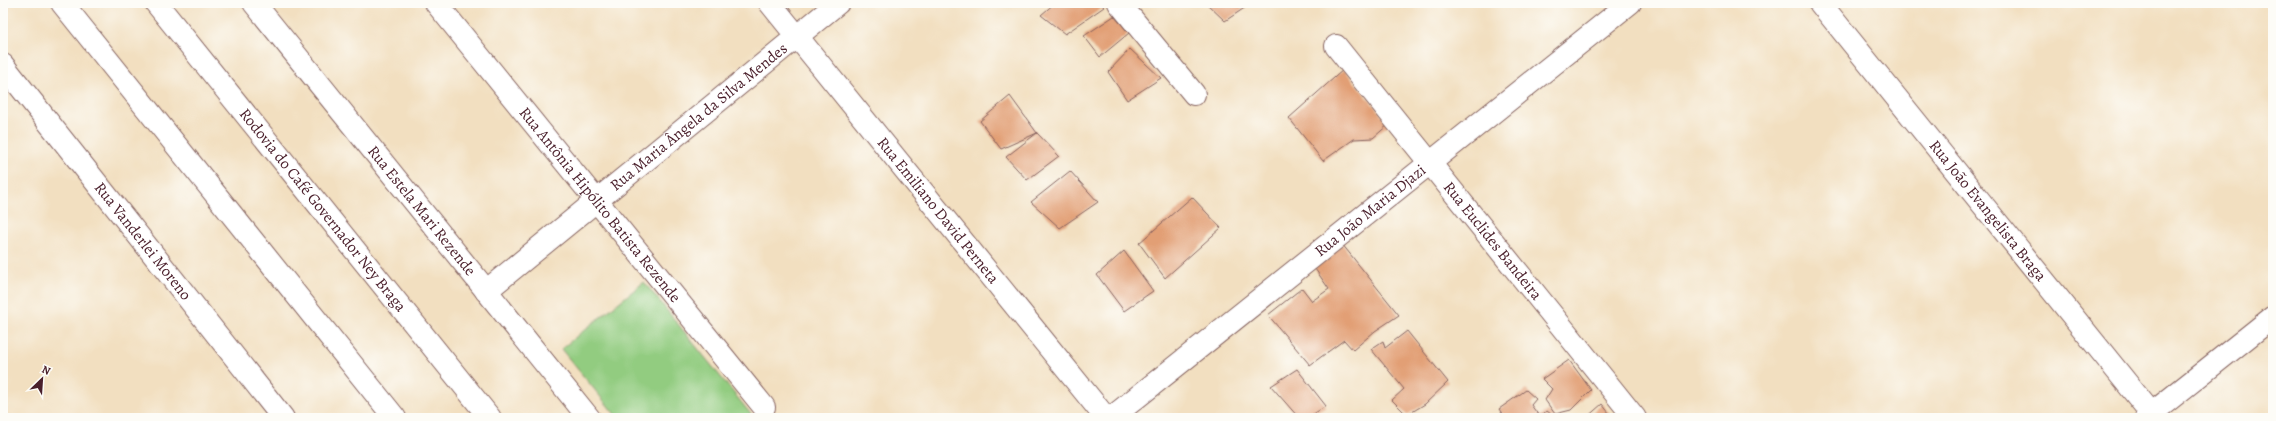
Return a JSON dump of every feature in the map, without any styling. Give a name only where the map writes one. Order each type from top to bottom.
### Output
[{"type":"main road","points":[[62,3],[395,418]]},
{"type":"main road","name":"Rodovia do Café Governador Ney Braga","points":[[156,3],[490,418]]},
{"type":"main road","name":"Rua Estela Mari Rezende","points":[[254,3],[588,418]]},
{"type":"main road","name":"Rua Antônia Hipólito Batista Rezende","points":[[436,3],[764,407]]},
{"type":"main road","name":"Rua Emiliano David Perneta","points":[[770,3],[1106,418]]},
{"type":"main road","name":"Rua Maria Ângela da Silva Mendes","points":[[486,291],[838,3]]},
{"type":"main road","points":[[1119,3],[1194,94]]},
{"type":"main road","name":"Rua João Maria Djazi","points":[[1110,418],[1630,3]]},
{"type":"main road","name":"Rua João Evangelista Braga","points":[[1820,3],[2151,417]]},
{"type":"main road","name":"Rua Euclides Bandeira","points":[[1336,46],[1635,418]]},
{"type":"main road","name":"Rua Vanderlei Moreno","points":[[3,65],[283,418]]},
{"type":"main road","points":[[2151,417],[2273,317]]},
{"type":"green space","points":[[644,282],[754,418],[618,418],[561,349]]},
{"type":"building","points":[[1055,3],[1100,3],[1104,7],[1065,34],[1041,15]]},
{"type":"building","points":[[1206,3],[1252,3],[1225,21]]},
{"type":"building","points":[[1114,16],[1129,33],[1100,57],[1084,36]]},
{"type":"building","points":[[1130,49],[1161,78],[1127,100],[1108,72]]},
{"type":"building","points":[[1344,69],[1389,124],[1373,138],[1354,139],[1323,161],[1289,118]]},
{"type":"building","points":[[1010,96],[1037,133],[1001,149],[980,121]]},
{"type":"building","points":[[1037,133],[1059,156],[1027,180],[1006,157]]},
{"type":"building","points":[[1070,171],[1098,202],[1060,228],[1031,202]]},
{"type":"building","points":[[1192,197],[1221,228],[1165,278],[1139,243]]},
{"type":"building","points":[[1342,244],[1399,315],[1375,331],[1353,350],[1344,340],[1310,365],[1268,315],[1302,288],[1312,301],[1329,289],[1313,266]]},
{"type":"building","points":[[1124,251],[1153,291],[1124,311],[1097,275]]},
{"type":"building","points":[[1407,331],[1448,382],[1425,404],[1407,415],[1392,400],[1404,389],[1371,349],[1383,341],[1385,348]]},
{"type":"building","points":[[1569,360],[1591,390],[1571,410],[1555,414],[1545,400],[1552,389],[1542,379]]},
{"type":"building","points":[[1297,369],[1326,406],[1307,418],[1299,418],[1271,386]]},
{"type":"building","points":[[1526,390],[1536,399],[1531,405],[1539,416],[1547,411],[1556,418],[1505,418],[1499,409]]},
{"type":"building","points":[[1602,404],[1613,418],[1586,418]]}]
